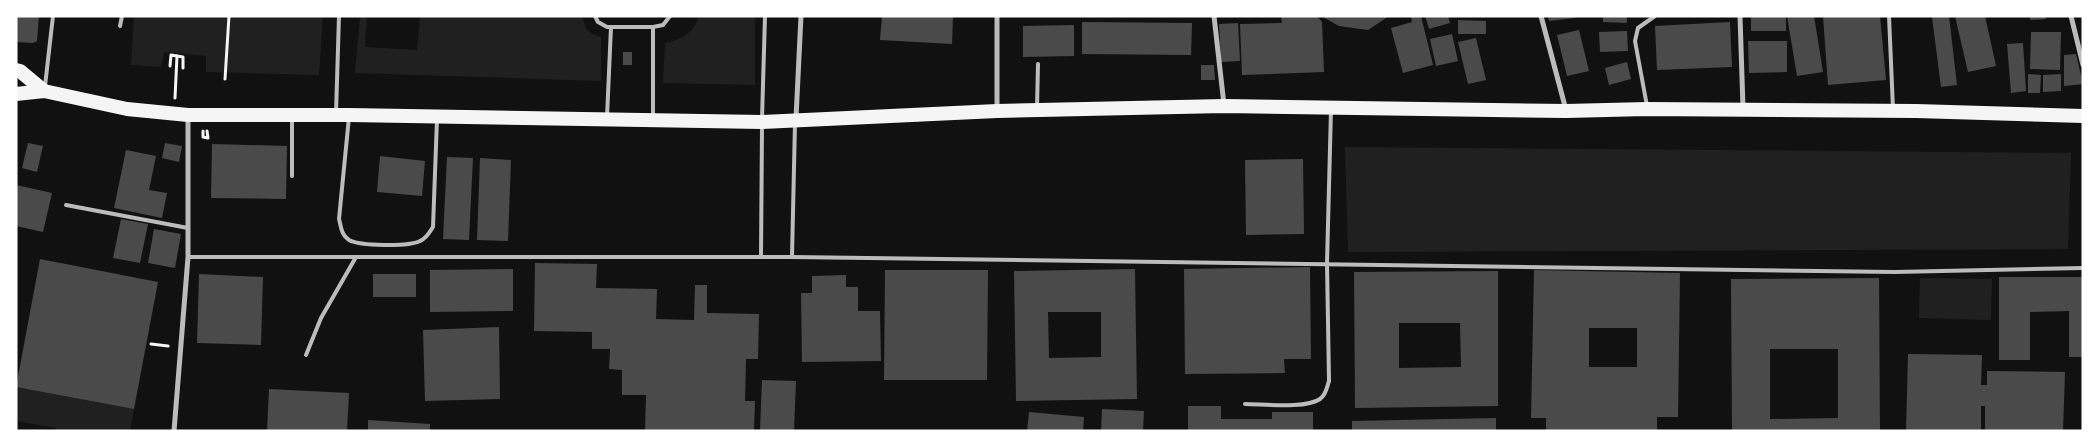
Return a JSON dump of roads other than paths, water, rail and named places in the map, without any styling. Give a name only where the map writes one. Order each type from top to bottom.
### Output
[{"type":"highway","points":[[16,70],[20,71],[44,91]]},
{"type":"highway","points":[[16,94],[44,91],[127,109],[188,115],[606,118],[762,122],[997,111],[1224,106],[1566,111],[1647,109],[1743,110],[2083,116]]},
{"type":"street","points":[[795,121],[801,16]]},
{"type":"street","points":[[997,16],[997,111]]},
{"type":"street","points":[[1214,16],[1224,106]]},
{"type":"street","points":[[1541,16],[1566,111]]},
{"type":"street","points":[[1740,16],[1743,110]]},
{"type":"street","points":[[2071,16],[2083,65]]},
{"type":"street","points":[[174,431],[188,257],[188,115]]},
{"type":"lane","points":[[44,91],[52,16]]},
{"type":"lane","points":[[120,26],[122,16]]},
{"type":"lane","points":[[339,16],[343,115],[339,219],[342,233],[348,239],[365,245],[420,242],[428,236],[433,227],[437,117]]},
{"type":"lane","points":[[595,16],[602,25],[611,27],[653,28],[662,25],[670,16]]},
{"type":"lane","points":[[761,258],[765,16]]},
{"type":"lane","points":[[1647,109],[1635,41],[1638,28],[1655,16]]},
{"type":"lane","points":[[1889,16],[1893,112]]},
{"type":"lane","points":[[606,118],[611,27]]},
{"type":"lane","points":[[652,119],[653,28]]},
{"type":"lane","points":[[1037,110],[1038,64]]},
{"type":"lane","points":[[1245,404],[1310,404],[1322,398],[1326,392],[1329,381],[1327,263],[1331,108]]},
{"type":"lane","points":[[292,115],[292,176]]},
{"type":"lane","points":[[792,257],[795,121]]},
{"type":"lane","points":[[66,205],[188,228]]},
{"type":"lane","points":[[188,257],[792,257],[1895,272],[2083,268]]},
{"type":"lane","points":[[306,355],[321,318],[356,257]]}]
